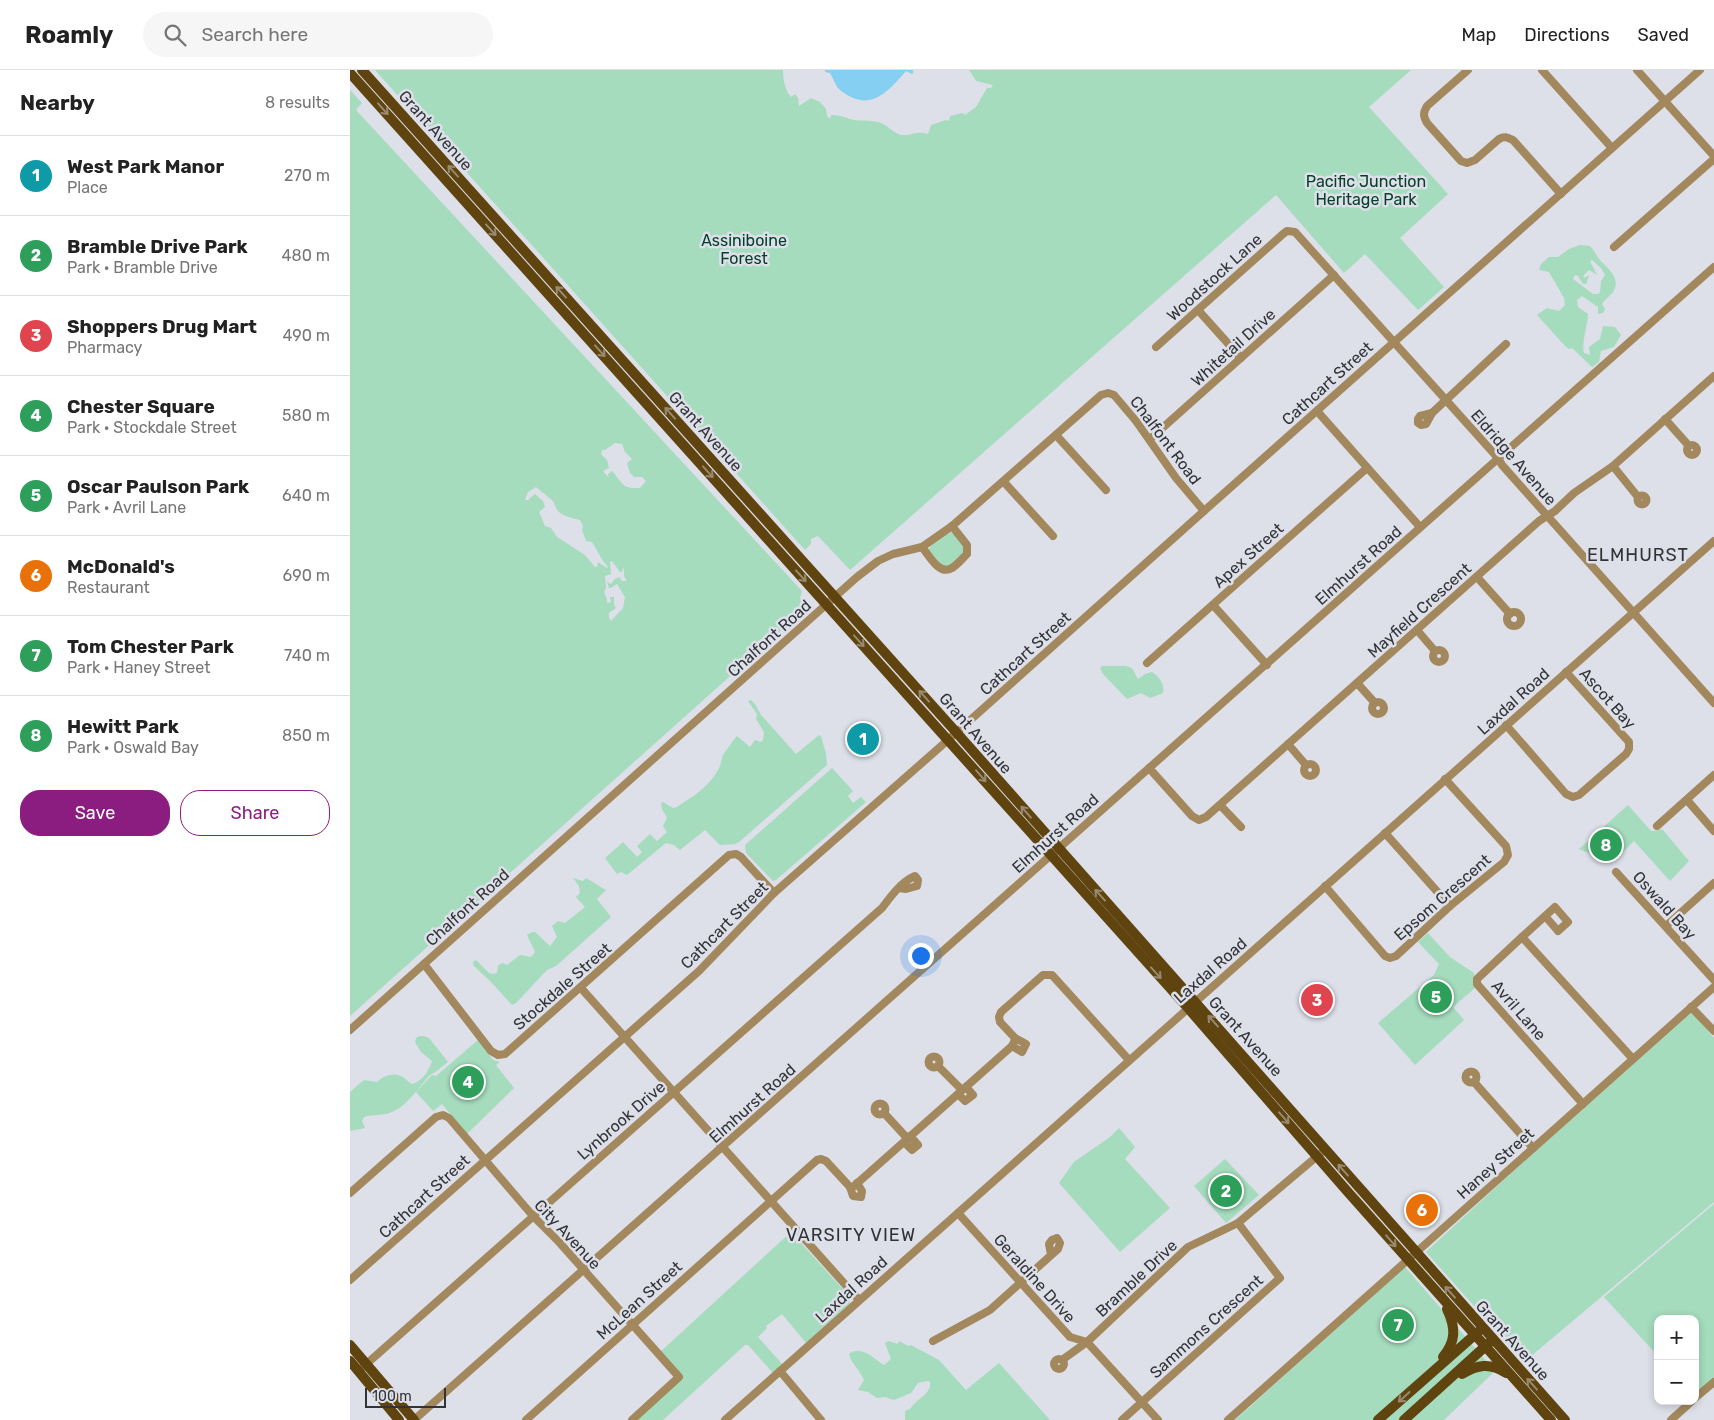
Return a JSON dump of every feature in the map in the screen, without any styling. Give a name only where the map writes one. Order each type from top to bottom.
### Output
[{"type":"main road","name":"Grant Avenue","points":[[362,70],[831,601],[1191,1004],[1479,1332],[1485,1346],[1550,1420]]},
{"type":"main road","name":"Grant Avenue","points":[[350,73],[831,601]]},
{"type":"main road","name":"Grant Avenue","points":[[1412,1256],[1441,1297],[1479,1332],[1493,1339],[1565,1420]]},
{"type":"main road","points":[[1430,1373],[1447,1352],[1454,1338],[1454,1326],[1441,1297]]},
{"type":"main road","points":[[1378,1420],[1479,1332]]},
{"type":"main road","points":[[1404,1420],[1493,1339]]},
{"type":"main road","points":[[350,1345],[363,1368],[399,1420]]},
{"type":"main road","points":[[350,1361],[363,1368],[414,1420]]},
{"type":"main road","points":[[1441,1388],[1470,1369],[1482,1366],[1495,1367],[1514,1380]]},
{"type":"street","points":[[1468,70],[1424,111],[1424,117],[1428,123],[1461,161],[1467,164],[1475,160],[1498,139],[1503,137],[1513,140],[1561,194]]},
{"type":"street","points":[[1542,70],[1612,148]]},
{"type":"street","points":[[1614,247],[1714,157],[1637,70]]},
{"type":"street","name":"Cathcart Street","points":[[350,1280],[699,971],[774,893],[1700,70]]},
{"type":"street","name":"Eldridge Avenue","points":[[1291,231],[1298,234],[1498,458],[1502,465],[1632,613],[1714,703]]},
{"type":"street","name":"Woodstock Lane","points":[[1156,347],[1283,234],[1291,231]]},
{"type":"street","name":"Elmhurst Road","points":[[414,1420],[1714,267]]},
{"type":"street","name":"Whitetail Drive","points":[[1150,439],[1334,275]]},
{"type":"street","points":[[1198,310],[1241,358]]},
{"type":"street","points":[[1432,413],[1506,344]]},
{"type":"street","name":"Mayfield Crescent","points":[[1149,768],[1195,819],[1203,819],[1547,516],[1574,493],[1613,466],[1714,376]]},
{"type":"street","name":"Chalfont Road","points":[[350,1030],[866,569],[894,554],[922,547],[952,526],[1101,395],[1108,393],[1114,395],[1150,439],[1176,478],[1204,511]]},
{"type":"street","points":[[1317,411],[1420,527]]},
{"type":"street","points":[[1665,420],[1689,446]]},
{"type":"street","points":[[1056,435],[1106,490]]},
{"type":"street","points":[[1613,466],[1638,497]]},
{"type":"street","name":"Apex Street","points":[[1147,663],[1367,468]]},
{"type":"street","points":[[1004,482],[1053,536]]},
{"type":"street","points":[[922,547],[937,566],[944,570],[951,569],[967,554],[968,545],[952,526]]},
{"type":"street","name":"Laxdal Road","points":[[724,1420],[1714,541]]},
{"type":"street","points":[[1477,577],[1510,614]]},
{"type":"street","points":[[1213,605],[1267,665]]},
{"type":"street","points":[[1417,630],[1435,651]]},
{"type":"street","name":"Ascot Bay","points":[[1506,725],[1566,794],[1573,797],[1579,795],[1626,754],[1629,749],[1629,742],[1566,672]]},
{"type":"street","points":[[1357,684],[1375,703]]},
{"type":"street","points":[[1288,744],[1306,765]]},
{"type":"street","points":[[1657,826],[1714,775]]},
{"type":"street","name":"Epsom Crescent","points":[[1325,886],[1385,956],[1390,958],[1396,956],[1450,906],[1504,862],[1508,855],[1506,846],[1445,779]]},
{"type":"street","points":[[1686,800],[1714,831]]},
{"type":"street","points":[[1220,805],[1241,827]]},
{"type":"street","points":[[1385,833],[1450,906]]},
{"type":"street","name":"Stockdale Street","points":[[424,964],[491,1051],[498,1055],[505,1054],[729,855],[736,854],[742,857],[774,893]]},
{"type":"street","name":"Oswald Bay","points":[[1616,872],[1714,980]]},
{"type":"street","points":[[1666,926],[1714,883]]},
{"type":"street","name":"Lynbrook Drive","points":[[363,1368],[882,908],[899,888]]},
{"type":"street","name":"Avril Lane","points":[[1545,916],[1477,979],[1478,984],[1583,1104]]},
{"type":"street","points":[[1522,937],[1633,1059]]},
{"type":"street","points":[[884,1113],[907,1138],[1013,1042],[1000,1022],[999,1016],[1001,1012],[1043,975],[1052,975],[1129,1060]]},
{"type":"street","name":"Haney Street","points":[[1228,1420],[1714,987]]},
{"type":"street","points":[[581,988],[859,1300]]},
{"type":"street","points":[[1691,1007],[1714,1030]]},
{"type":"street","points":[[938,1066],[962,1090]]},
{"type":"street","points":[[1474,1082],[1533,1148]]},
{"type":"street","name":"City Avenue","points":[[350,1192],[436,1117],[443,1115],[449,1118],[533,1216],[559,1242],[679,1377],[632,1420]]},
{"type":"street","name":"McLean Street","points":[[526,1420],[817,1160],[826,1161],[853,1185],[907,1138]]},
{"type":"street","name":"Bramble Drive","points":[[1062,1360],[1087,1342],[1188,1247],[1238,1223],[1321,1152]]},
{"type":"street","name":"Geraldine Drive","points":[[958,1213],[1070,1337],[1087,1342],[1158,1420]]},
{"type":"street","name":"Sammons Crescent","points":[[1122,1420],[1280,1278],[1238,1223]]},
{"type":"street","points":[[933,1341],[990,1310],[1051,1255]]},
{"type":"street","points":[[780,1371],[822,1420]]},
{"type":"street","points":[[1699,1395],[1714,1382]]},
{"type":"street","points":[[1671,1420],[1688,1405]]},
{"type":"green space","name":"Assiniboine Forest","points":[[375,70],[783,70],[787,91],[791,97],[795,94],[798,98],[799,106],[811,98],[820,102],[826,109],[829,118],[831,115],[834,115],[854,120],[878,122],[898,134],[904,135],[928,134],[931,125],[946,120],[949,121],[950,116],[963,113],[965,115],[976,107],[987,88],[991,88],[993,85],[976,81],[969,70],[1411,70],[1369,107],[1448,194],[1400,238],[1444,287],[1418,310],[1365,254],[1344,273],[1276,195],[850,570],[818,536],[811,539],[811,544],[805,550]]},
{"type":"green space","points":[[350,90],[362,103],[356,110],[802,591],[800,598],[802,601],[801,611],[794,619],[350,1016]],"holes":[[[615,443],[622,444],[625,452],[632,459],[627,463],[630,473],[634,477],[642,477],[646,481],[640,488],[626,486],[612,471],[608,474],[609,478],[603,471],[609,468],[607,460],[601,454],[602,450]],[[536,487],[553,501],[560,513],[580,520],[586,541],[592,542],[608,567],[598,562],[597,567],[595,567],[585,555],[557,537],[551,528],[545,526],[539,512],[545,507],[543,501],[535,494],[528,500],[525,500],[528,492]],[[612,561],[620,572],[624,569],[624,576],[627,581],[622,581],[619,577],[611,584],[607,582],[609,588],[617,584],[625,597],[623,608],[611,621],[609,613],[616,608],[614,597],[610,597],[611,602],[607,603],[604,592],[606,588],[605,576],[611,574],[610,562]]]},
{"type":"green space","points":[[1580,245],[1590,246],[1615,278],[1616,282],[1613,292],[1602,304],[1605,309],[1603,313],[1598,314],[1598,307],[1582,296],[1577,300],[1578,307],[1588,314],[1583,345],[1584,353],[1590,355],[1589,347],[1600,339],[1603,326],[1615,327],[1621,335],[1614,347],[1601,351],[1599,362],[1592,367],[1572,348],[1569,349],[1565,346],[1537,315],[1547,308],[1559,311],[1565,305],[1564,298],[1549,272],[1539,270],[1541,264],[1549,257],[1558,257],[1569,249]],"holes":[[[1592,260],[1601,268],[1605,275],[1601,281],[1598,294],[1593,294],[1573,279],[1575,275],[1578,276],[1583,284],[1586,284],[1589,276],[1585,278],[1583,276],[1589,270],[1597,275],[1590,261]]]},
{"type":"green space","points":[[951,532],[958,535],[966,550],[951,566],[941,566],[928,552],[931,545],[937,539]]},
{"type":"green space","points":[[1102,666],[1126,666],[1132,668],[1138,679],[1152,672],[1161,681],[1163,693],[1150,698],[1141,693],[1127,699],[1103,674],[1100,668]]},
{"type":"green space","points":[[751,700],[761,715],[796,754],[819,735],[821,736],[827,765],[739,842],[720,845],[705,830],[680,850],[674,845],[666,843],[627,875],[621,872],[617,874],[605,858],[623,842],[637,857],[642,852],[637,846],[650,834],[657,841],[667,832],[663,826],[667,818],[661,803],[663,802],[673,808],[677,807],[705,787],[720,767],[723,755],[737,736],[750,747],[755,740],[761,742],[763,740],[764,732],[756,719],[757,714],[748,701]]},
{"type":"green space","points":[[832,768],[853,791],[848,796],[853,803],[861,797],[866,802],[773,881],[746,853],[745,845]]},
{"type":"green space","points":[[1628,805],[1651,831],[1662,829],[1689,861],[1670,881],[1634,841],[1612,863],[1579,849]]},
{"type":"green space","points":[[573,878],[583,881],[586,878],[606,890],[597,899],[611,917],[556,966],[547,970],[512,1005],[473,965],[473,962],[476,960],[489,973],[494,974],[497,973],[498,965],[503,963],[507,965],[520,955],[531,957],[535,952],[527,935],[532,932],[535,932],[550,946],[557,937],[552,926],[558,921],[565,923],[585,907],[576,897],[580,893],[579,886]]},
{"type":"green space","points":[[1428,933],[1450,957],[1474,973],[1476,987],[1453,1007],[1464,1020],[1415,1065],[1378,1023],[1434,975],[1439,964],[1418,942]]},
{"type":"green space","points":[[1692,1012],[1714,1038],[1714,1202],[1524,1362],[1426,1252],[1522,1163]]},
{"type":"green space","points":[[419,1036],[429,1038],[448,1062],[430,1075],[408,1101],[397,1109],[382,1115],[364,1117],[362,1121],[365,1128],[350,1131],[350,1092],[364,1080],[377,1082],[385,1076],[395,1074],[412,1084],[419,1081],[425,1075],[432,1061],[421,1052],[415,1042]]},
{"type":"green space","points":[[478,1040],[493,1060],[500,1062],[496,1065],[514,1088],[467,1134],[442,1104],[433,1111],[416,1092],[432,1075],[436,1076]]},
{"type":"green space","points":[[1119,1128],[1135,1147],[1125,1159],[1170,1208],[1120,1252],[1059,1183],[1074,1162],[1110,1137]]},
{"type":"green space","points":[[1225,1159],[1259,1195],[1226,1223],[1194,1186]]},
{"type":"green space","points":[[1714,1204],[1714,1379],[1699,1392],[1699,1315],[1654,1315],[1654,1352],[1604,1297]]},
{"type":"green space","points":[[791,1232],[850,1297],[850,1304],[806,1343],[782,1314],[766,1326],[767,1328],[758,1337],[783,1365],[773,1373],[748,1345],[745,1345],[663,1420],[635,1420],[681,1377],[659,1353]]},
{"type":"green space","points":[[1405,1267],[1495,1371],[1444,1420],[1235,1420]]},
{"type":"green space","points":[[888,1341],[898,1344],[899,1341],[908,1346],[911,1345],[939,1360],[966,1390],[999,1363],[1050,1420],[905,1420],[905,1411],[911,1408],[929,1390],[930,1382],[918,1383],[911,1393],[894,1400],[885,1397],[877,1398],[868,1392],[858,1390],[864,1380],[849,1354],[853,1351],[863,1352],[884,1365],[891,1359],[885,1343]]},
{"type":"water","points":[[825,70],[913,70],[913,73],[906,71],[891,87],[876,98],[860,100],[850,97],[840,90],[830,73],[825,72]]},
{"type":"place","name":"West Park Manor","points":[[863,739]]},
{"type":"place","name":"Hewitt Park","points":[[1606,845]]},
{"type":"place","name":"Oscar Paulson Park","points":[[1436,997]]},
{"type":"place","name":"Shoppers Drug Mart","points":[[1317,1000]]},
{"type":"place","name":"Chester Square","points":[[468,1082]]},
{"type":"place","name":"Bramble Drive Park","points":[[1226,1191]]},
{"type":"place","name":"McDonald's","points":[[1422,1210]]},
{"type":"place","name":"Tom Chester Park","points":[[1398,1325]]},
{"type":"district","name":"ELMHURST","points":[[1638,555]]},
{"type":"district","name":"VARSITY VIEW","points":[[851,1235]]},
{"type":"park label","name":"Pacific Junction Heritage Park","points":[[1366,190]]}]
